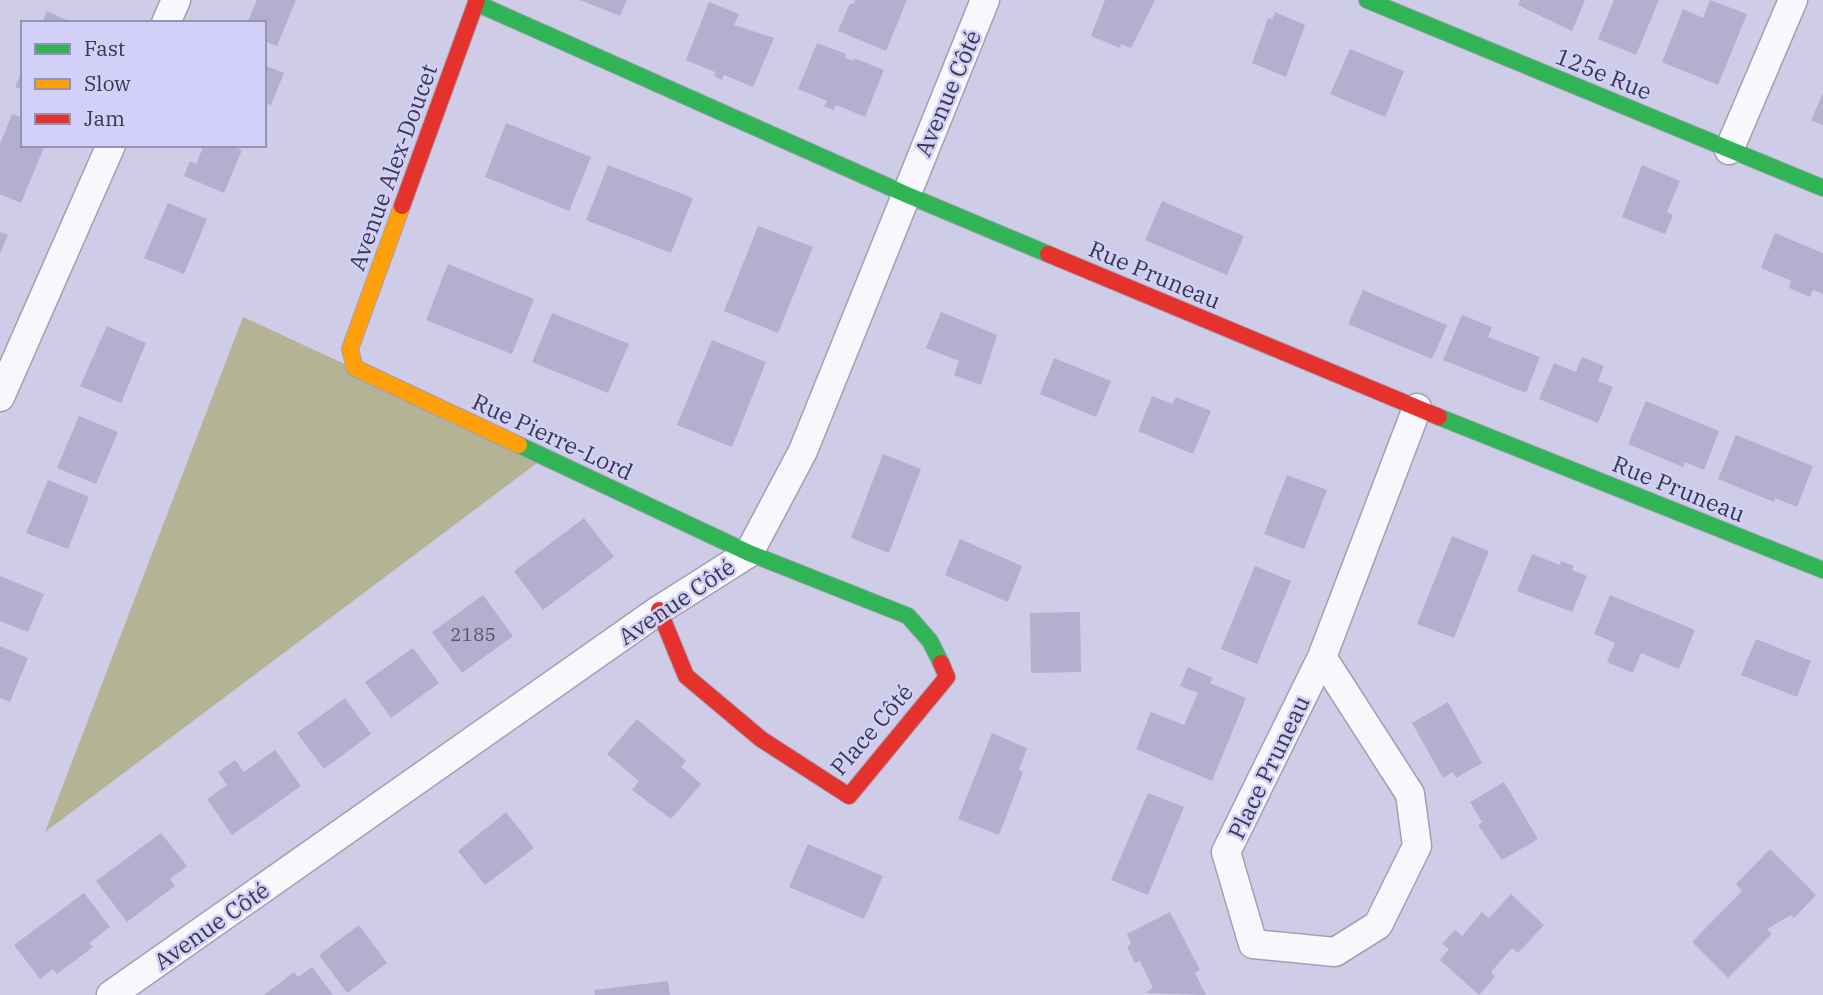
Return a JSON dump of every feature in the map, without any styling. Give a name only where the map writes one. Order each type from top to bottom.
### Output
[{"type":"street","points":[[167,21],[176,0]]},
{"type":"street","name":"Avenue Côté","points":[[111,995],[659,610],[749,553],[803,451],[985,0]]},
{"type":"street","name":"125e Rue","points":[[1367,0],[1823,188]]},
{"type":"street","points":[[1729,149],[1793,0]]},
{"type":"street","name":"Rue Pruneau","points":[[476,1],[905,194],[1417,408],[1823,570]]},
{"type":"street","name":"Avenue Alex-Doucet","points":[[350,349],[476,1]]},
{"type":"street","points":[[0,397],[110,147]]},
{"type":"street","name":"Rue Pierre-Lord","points":[[350,349],[355,368],[749,553]]},
{"type":"street","name":"Place Pruneau","points":[[1322,657],[1410,794],[1416,846],[1378,925],[1335,952],[1253,944],[1226,852],[1322,657],[1417,408]]},
{"type":"street","name":"Place Côté","points":[[659,610],[686,676],[761,739],[849,796],[947,677],[930,641],[908,616],[749,553]]},
{"type":"green space","points":[[243,317],[545,457],[45,832]]},
{"type":"building","points":[[257,0],[296,0],[277,46],[266,42],[266,21],[248,21]]},
{"type":"building","points":[[580,0],[627,0],[620,16]]},
{"type":"building","points":[[855,0],[907,0],[886,51],[838,31],[850,3],[854,4]]},
{"type":"building","points":[[1105,0],[1155,0],[1131,48],[1121,44],[1120,48],[1091,36]]},
{"type":"building","points":[[1520,0],[1585,0],[1572,31],[1518,5]]},
{"type":"building","points":[[1614,0],[1659,0],[1636,55],[1598,39]]},
{"type":"building","points":[[1710,0],[1747,14],[1718,85],[1662,62],[1683,9],[1703,18]]},
{"type":"building","points":[[709,2],[739,14],[734,25],[774,38],[753,87],[724,75],[722,80],[714,76],[715,72],[686,60]]},
{"type":"building","points":[[47,11],[70,21],[43,21]]},
{"type":"building","points":[[1275,12],[1305,25],[1286,77],[1252,63],[1268,18],[1272,20]]},
{"type":"building","points":[[817,43],[846,54],[845,58],[854,61],[854,58],[884,70],[865,117],[836,105],[834,110],[824,106],[827,101],[798,89]]},
{"type":"building","points":[[1350,49],[1404,71],[1385,117],[1330,94]]},
{"type":"building","points":[[266,66],[284,73],[271,105],[266,104]]},
{"type":"building","points":[[21,74],[21,89],[15,87]]},
{"type":"building","points":[[1823,93],[1823,125],[1811,120]]},
{"type":"building","points":[[12,114],[21,117],[21,147],[44,147],[21,203],[0,194],[0,144]]},
{"type":"building","points":[[506,123],[591,157],[569,211],[485,177]]},
{"type":"building","points":[[203,147],[235,147],[242,150],[224,193],[184,176],[190,161],[196,164]]},
{"type":"building","points":[[608,165],[693,198],[671,253],[586,220]]},
{"type":"building","points":[[1642,165],[1680,181],[1667,212],[1673,215],[1665,234],[1622,217]]},
{"type":"building","points":[[1162,201],[1244,236],[1227,275],[1145,240]]},
{"type":"building","points":[[168,203],[207,219],[184,274],[144,258]]},
{"type":"building","points":[[758,226],[813,247],[778,333],[724,311]]},
{"type":"building","points":[[0,232],[8,235],[0,254]]},
{"type":"building","points":[[1775,233],[1823,253],[1823,294],[1813,290],[1810,297],[1789,288],[1791,281],[1761,268]]},
{"type":"building","points":[[448,264],[534,299],[512,354],[426,320]]},
{"type":"building","points":[[1363,290],[1447,325],[1432,359],[1348,324]]},
{"type":"building","points":[[941,312],[997,335],[981,385],[954,375],[959,361],[926,348]]},
{"type":"building","points":[[552,313],[629,344],[608,393],[532,362]]},
{"type":"building","points":[[1462,315],[1492,327],[1488,337],[1540,357],[1526,393],[1443,360]]},
{"type":"building","points":[[107,326],[146,343],[121,403],[80,386]]},
{"type":"building","points":[[712,340],[766,362],[732,447],[677,425]]},
{"type":"building","points":[[1582,357],[1604,366],[1598,381],[1613,387],[1598,423],[1539,399],[1554,363],[1576,372]]},
{"type":"building","points":[[1054,358],[1111,381],[1096,417],[1040,394]]},
{"type":"building","points":[[1152,396],[1172,404],[1176,397],[1211,411],[1193,454],[1138,431]]},
{"type":"building","points":[[1646,401],[1719,431],[1704,470],[1685,462],[1683,467],[1628,444]]},
{"type":"building","points":[[79,416],[118,432],[96,484],[57,468]]},
{"type":"building","points":[[1736,435],[1813,466],[1797,507],[1775,498],[1774,502],[1718,479]]},
{"type":"building","points":[[883,454],[921,469],[889,553],[851,538]]},
{"type":"building","points":[[1287,475],[1327,490],[1304,549],[1264,534]]},
{"type":"building","points":[[48,480],[89,497],[68,549],[26,533]]},
{"type":"building","points":[[584,518],[614,557],[543,610],[514,571]]},
{"type":"building","points":[[1452,536],[1489,551],[1454,638],[1417,624]]},
{"type":"building","points":[[960,539],[1022,566],[1008,602],[945,575]]},
{"type":"building","points":[[1532,554],[1560,565],[1561,561],[1574,566],[1572,570],[1587,576],[1572,612],[1517,591]]},
{"type":"building","points":[[1255,566],[1291,581],[1257,664],[1221,649]]},
{"type":"building","points":[[0,576],[44,594],[28,632],[0,621]]},
{"type":"building","points":[[483,595],[513,636],[462,673],[432,632]]},
{"type":"building","points":[[1610,595],[1695,630],[1679,669],[1641,653],[1633,673],[1607,662],[1615,643],[1594,634]]},
{"type":"building","points":[[1080,612],[1081,672],[1031,673],[1030,613]]},
{"type":"building","points":[[1756,639],[1811,661],[1797,697],[1741,675]]},
{"type":"building","points":[[0,646],[28,658],[10,702],[0,698]]},
{"type":"building","points":[[413,648],[439,683],[391,718],[365,682]]},
{"type":"building","points":[[1188,667],[1213,678],[1210,683],[1246,698],[1212,781],[1136,749],[1151,712],[1184,725],[1198,693],[1180,686]]},
{"type":"building","points":[[345,698],[371,734],[324,769],[297,733]]},
{"type":"building","points":[[1448,702],[1482,763],[1456,778],[1453,772],[1443,778],[1412,723]]},
{"type":"building","points":[[637,719],[686,761],[681,767],[701,784],[671,819],[632,790],[639,781],[607,754]]},
{"type":"building","points":[[992,733],[1027,748],[1019,770],[1023,772],[999,835],[958,819]]},
{"type":"building","points":[[275,750],[301,786],[232,835],[207,799],[227,785],[218,772],[235,760],[244,772]]},
{"type":"building","points":[[1504,782],[1538,839],[1502,860],[1478,825],[1482,822],[1470,802]]},
{"type":"building","points":[[1148,793],[1184,807],[1148,895],[1111,880]]},
{"type":"building","points":[[506,812],[534,848],[485,885],[458,851]]},
{"type":"building","points":[[161,833],[187,866],[170,879],[175,886],[127,922],[96,881]]},
{"type":"building","points":[[808,844],[883,876],[864,919],[789,887]]},
{"type":"building","points":[[1770,849],[1816,895],[1794,918],[1791,915],[1767,929],[1772,934],[1728,978],[1692,942],[1742,891],[1736,884]]},
{"type":"building","points":[[84,893],[110,927],[89,943],[93,947],[57,974],[53,969],[40,979],[14,945]]},
{"type":"building","points":[[1511,894],[1544,925],[1518,953],[1512,948],[1491,972],[1495,977],[1479,995],[1440,960],[1449,949],[1442,944],[1455,930],[1462,936],[1482,912],[1489,918]]},
{"type":"building","points":[[1170,912],[1200,970],[1195,973],[1206,995],[1145,993],[1153,988],[1140,961],[1135,963],[1127,947],[1131,944],[1127,934]]},
{"type":"building","points":[[359,925],[387,963],[347,993],[319,955]]},
{"type":"building","points":[[312,967],[333,995],[264,995],[294,972],[298,977]]},
{"type":"building","points":[[668,981],[670,995],[595,995],[594,990]]},
{"type":"traffic: fast","points":[[1367,0],[1823,188]]},
{"type":"traffic: fast","points":[[476,3],[905,194],[1048,254]]},
{"type":"traffic: fast","points":[[1439,417],[1823,570]]},
{"type":"traffic: fast","points":[[519,445],[749,553],[908,616],[930,641],[941,663]]},
{"type":"traffic: slow","points":[[402,206],[350,349],[355,368],[519,445]]},
{"type":"traffic: jam","points":[[402,206],[477,0]]},
{"type":"traffic: jam","points":[[1048,254],[1439,417]]},
{"type":"traffic: jam","points":[[659,610],[686,676],[761,739],[849,796],[947,677],[941,663]]}]
